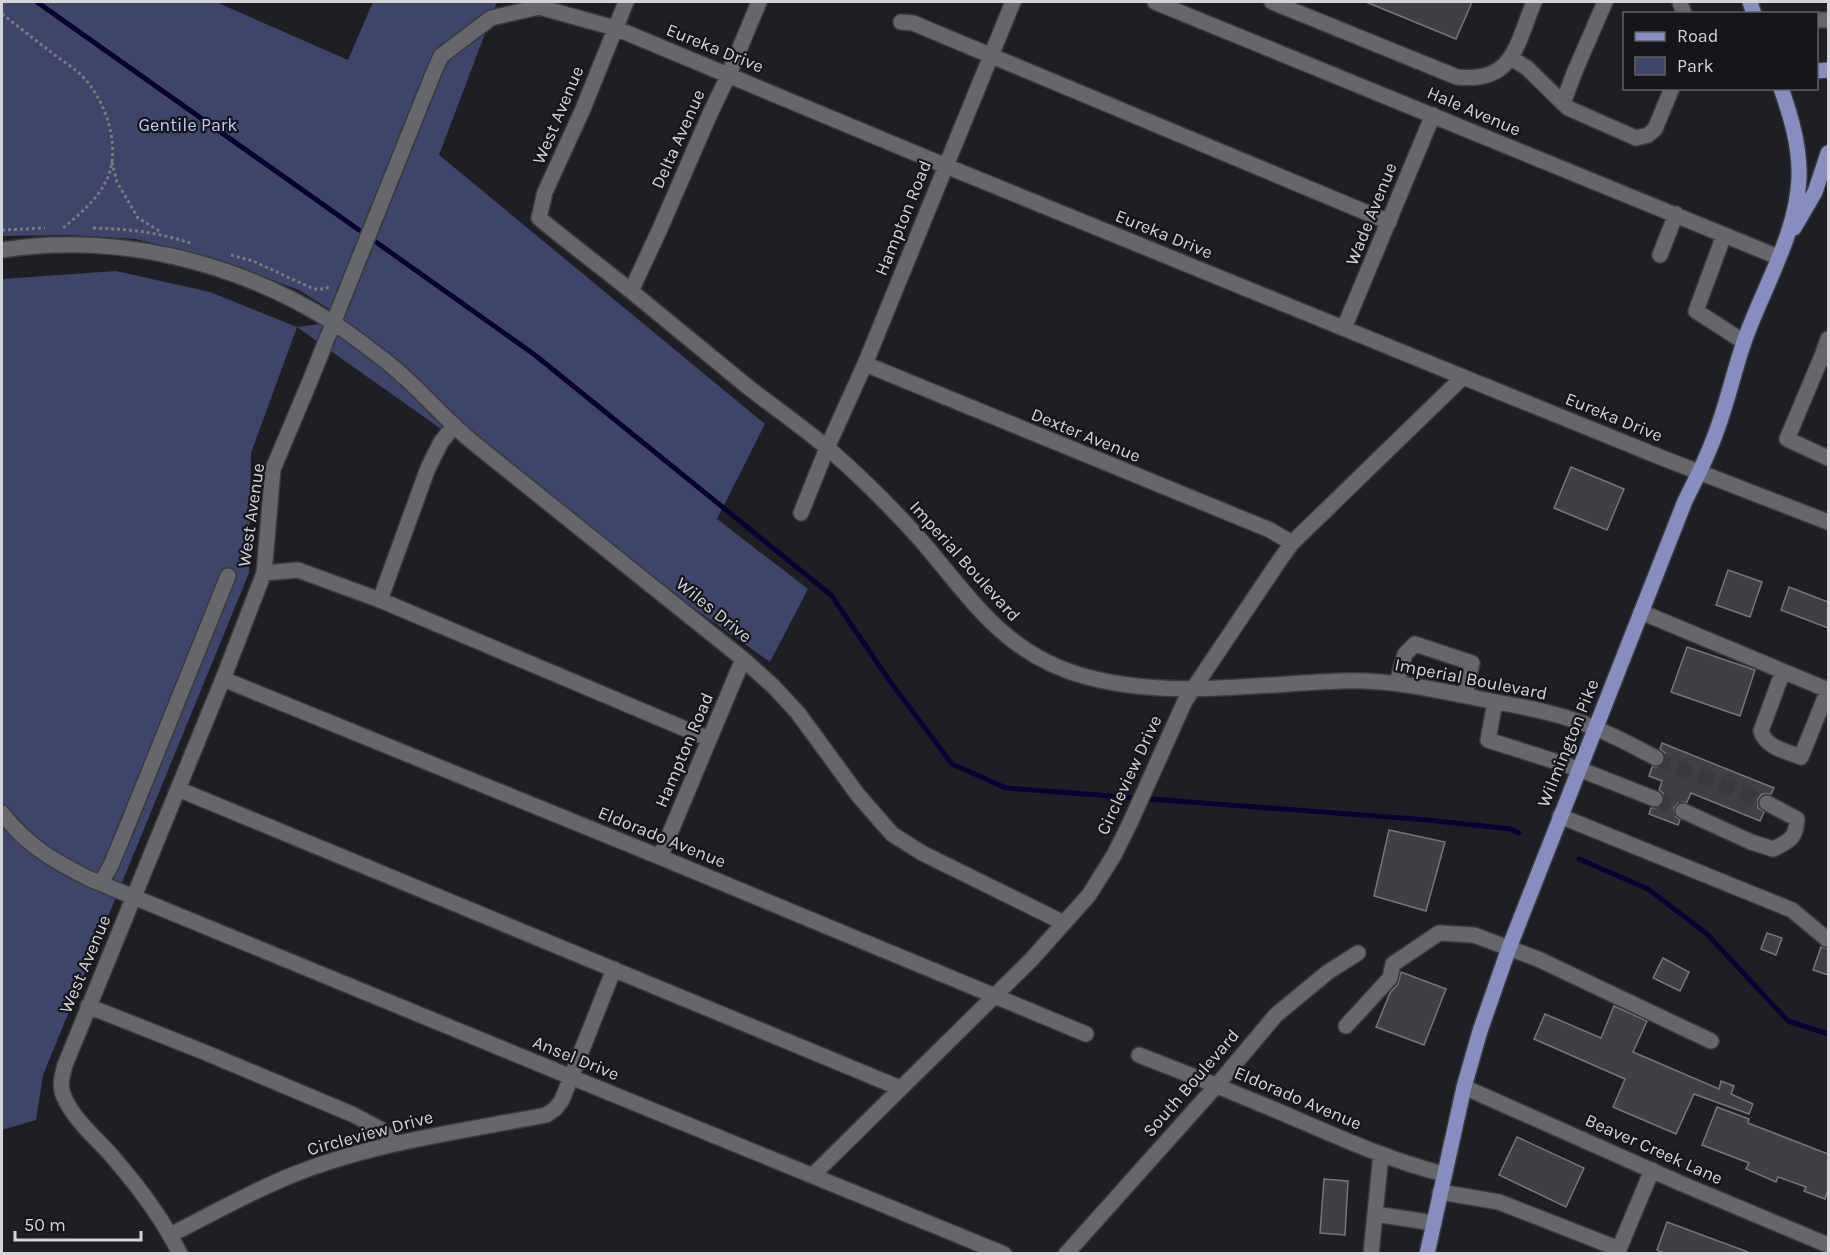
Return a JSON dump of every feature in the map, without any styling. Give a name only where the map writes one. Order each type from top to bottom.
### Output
[{"type":"main road","points":[[1778,257],[1795,204],[1799,178],[1792,120],[1782,90]]},
{"type":"main road","points":[[1778,257],[1815,192],[1828,153]]},
{"type":"main road","name":"Wilmington Pike","points":[[1427,1254],[1464,1087],[1480,1031],[1509,948],[1684,501],[1720,422],[1744,342],[1778,257]]},
{"type":"street","name":"West Avenue","points":[[539,218],[545,192],[583,109],[626,2]]},
{"type":"street","name":"Delta Avenue","points":[[631,291],[759,2]]},
{"type":"street","name":"Hampton Road","points":[[801,513],[865,364],[1013,2]]},
{"type":"street","name":"Hale Avenue","points":[[1155,2],[1778,257]]},
{"type":"street","points":[[1272,2],[1457,77],[1473,79],[1498,71],[1511,58],[1534,2]]},
{"type":"street","points":[[1563,103],[1605,2]]},
{"type":"street","name":"West Avenue","points":[[170,1235],[117,1162],[75,1115],[64,1099],[62,1080],[65,1065],[88,1006],[134,898],[264,573],[273,469],[441,56],[491,18],[539,7],[615,28]]},
{"type":"street","points":[[901,22],[913,23],[1389,222]]},
{"type":"street","name":"Eureka Drive","points":[[615,28],[1463,377],[1828,522]]},
{"type":"street","points":[[1511,58],[1527,68],[1568,108],[1636,138],[1648,135],[1655,129],[1671,90]]},
{"type":"street","name":"Wade Avenue","points":[[1344,328],[1433,115]]},
{"type":"street","points":[[1660,255],[1676,214]]},
{"type":"street","name":"Imperial Boulevard","points":[[539,218],[827,448],[876,492],[980,611],[1003,634],[1056,666],[1116,683],[1160,689],[1251,687],[1343,681],[1397,683],[1435,688],[1527,707],[1596,728],[1656,758]]},
{"type":"street","points":[[1725,235],[1696,311],[1744,342]]},
{"type":"street","name":"Wiles Drive","points":[[2,250],[24,246],[68,244],[170,255],[222,269],[255,282],[333,322],[386,361],[454,426],[743,658],[798,713],[858,795],[892,834],[922,854],[1064,923]]},
{"type":"street","points":[[1828,339],[1825,357],[1787,439],[1828,458]]},
{"type":"street","name":"Dexter Avenue","points":[[865,364],[1270,530],[1292,543]]},
{"type":"street","name":"Circleview Drive","points":[[813,1175],[1031,960],[1089,896],[1130,823],[1185,701],[1292,543],[1463,377]]},
{"type":"street","points":[[380,600],[428,468],[441,442],[454,426]]},
{"type":"street","points":[[264,573],[298,570],[380,600],[710,740]]},
{"type":"street","points":[[101,884],[126,829],[228,576]]},
{"type":"street","points":[[1641,612],[1783,671],[1828,690],[1801,757],[1770,745],[1764,739],[1761,731],[1783,671]]},
{"type":"street","points":[[1397,683],[1405,654],[1416,644],[1472,663],[1465,695]]},
{"type":"street","name":"Hampton Road","points":[[660,857],[743,658]]},
{"type":"street","name":"Eldorado Avenue","points":[[223,679],[1086,1034]]},
{"type":"street","points":[[1496,702],[1488,740],[1579,769],[1655,799]]},
{"type":"street","points":[[178,789],[900,1088]]},
{"type":"street","points":[[1683,811],[1751,842],[1773,849],[1792,838],[1796,830],[1797,819],[1767,803]]},
{"type":"street","name":"Ansel Drive","points":[[2,813],[11,826],[32,846],[58,863],[101,884],[1004,1254]]},
{"type":"street","points":[[1560,816],[1792,909],[1828,940]]},
{"type":"street","points":[[1346,1026],[1390,978],[1393,964],[1439,933],[1474,935],[1538,959],[1711,1041]]},
{"type":"street","name":"South Boulevard","points":[[1066,1254],[1276,1015],[1328,972],[1358,953]]},
{"type":"street","points":[[571,1077],[614,969]]},
{"type":"street","points":[[88,1006],[354,1115],[380,1129],[395,1144]]},
{"type":"street","name":"Eldorado Avenue","points":[[1139,1055],[1410,1166],[1444,1174]]},
{"type":"street","name":"Circleview Drive","points":[[170,1235],[286,1178],[343,1158],[438,1134],[546,1115],[562,1100],[571,1077]]},
{"type":"street","name":"Beaver Creek Lane","points":[[1464,1087],[1828,1245]]},
{"type":"street","points":[[1371,1254],[1382,1154]]},
{"type":"street","points":[[1440,1192],[1499,1202],[1619,1248],[1652,1170]]},
{"type":"street","points":[[1376,1214],[1434,1223]]},
{"type":"street","points":[[170,1235],[180,1254]]},
{"type":"path","points":[[2,14],[81,75],[98,95],[107,115],[117,182],[138,218],[164,234]]},
{"type":"path","points":[[63,228],[83,212],[95,196],[108,177],[112,160]]},
{"type":"green space","name":"Gentile Park","points":[[2,2],[216,2],[348,60],[373,2],[497,2],[439,155],[765,424],[717,519],[808,589],[770,662],[297,327],[333,322],[329,309],[299,290],[223,262],[136,239],[68,235],[2,236]]},
{"type":"green space","points":[[116,271],[210,292],[297,327],[251,453],[249,573],[43,1075],[36,1120],[2,1130],[2,279]]},
{"type":"building","points":[[1366,2],[1472,2],[1456,39]]},
{"type":"building","points":[[1571,467],[1624,489],[1607,530],[1554,508]]},
{"type":"building","points":[[1728,570],[1762,582],[1750,617],[1716,605]]},
{"type":"building","points":[[1789,587],[1828,602],[1828,628],[1781,610]]},
{"type":"building","points":[[1687,647],[1755,670],[1740,716],[1671,692]]},
{"type":"building","points":[[1662,743],[1774,788],[1771,794],[1762,794],[1758,799],[1758,808],[1764,812],[1760,821],[1691,793],[1687,802],[1678,803],[1674,808],[1675,816],[1680,820],[1678,825],[1649,814],[1651,808],[1661,807],[1664,802],[1663,793],[1659,790],[1662,781],[1649,776],[1652,767],[1661,766],[1665,762],[1665,753],[1660,749]]},
{"type":"building","points":[[1389,830],[1445,842],[1426,911],[1374,896]]},
{"type":"building","points":[[1767,933],[1782,938],[1776,955],[1761,949]]},
{"type":"building","points":[[1821,947],[1828,949],[1828,975],[1813,970]]},
{"type":"building","points":[[1663,958],[1689,972],[1680,991],[1653,978]]},
{"type":"building","points":[[1401,972],[1446,989],[1424,1045],[1376,1027],[1390,993],[1398,984]]},
{"type":"building","points":[[1614,1006],[1647,1021],[1633,1052],[1719,1089],[1721,1081],[1734,1086],[1731,1094],[1753,1104],[1749,1114],[1694,1094],[1676,1134],[1613,1107],[1625,1079],[1534,1039],[1545,1014],[1601,1038]]},
{"type":"building","points":[[1717,1107],[1749,1119],[1748,1123],[1828,1154],[1828,1189],[1825,1199],[1804,1191],[1806,1187],[1778,1177],[1776,1182],[1746,1169],[1749,1163],[1702,1145]]},
{"type":"building","points":[[1517,1137],[1584,1168],[1566,1207],[1499,1175]]},
{"type":"building","points":[[1324,1179],[1348,1181],[1345,1235],[1320,1233]]},
{"type":"building","points":[[1667,1222],[1748,1252],[1748,1254],[1665,1254],[1657,1250]]},
{"type":"waterway","points":[[37,2],[359,230]]},
{"type":"waterway","points":[[376,242],[535,355],[831,595],[889,680],[952,764],[1006,788],[1428,820],[1511,829],[1519,833]]},
{"type":"waterway","points":[[1579,859],[1648,889],[1706,933],[1788,1021],[1828,1034]]},
{"type":"tunnel","points":[[1656,758],[1767,803]]},
{"type":"tunnel","points":[[1655,799],[1683,811]]}]
